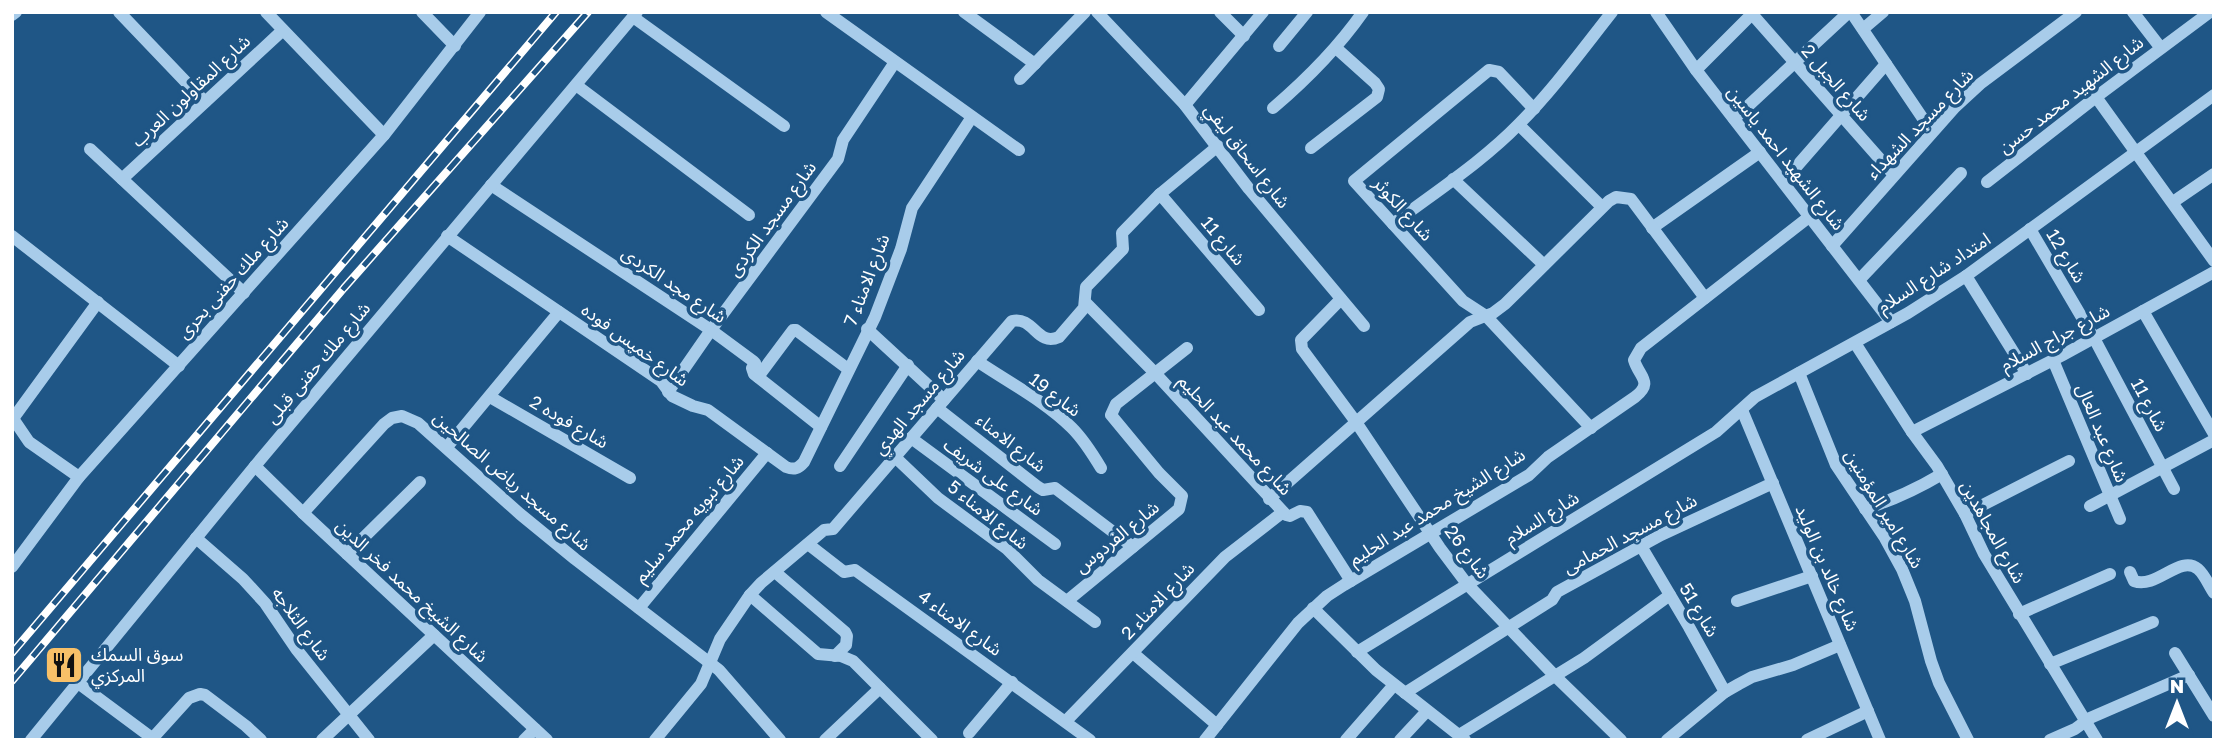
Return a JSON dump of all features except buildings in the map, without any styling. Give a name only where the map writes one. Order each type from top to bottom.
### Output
[{"type":"street","points":[[119,12],[205,102]]},
{"type":"street","points":[[266,12],[384,135]]},
{"type":"street","points":[[422,12],[455,46]]},
{"type":"street","name":"شارع ملك حفنى بحرى","points":[[12,567],[79,477],[384,135],[480,12]]},
{"type":"street","points":[[826,12],[1020,150]]},
{"type":"street","points":[[964,12],[1035,64]]},
{"type":"street","points":[[1020,79],[1085,12]]},
{"type":"street","name":"شارع اسحاق ليفي","points":[[1097,12],[1185,105],[1249,189],[1364,326]]},
{"type":"street","points":[[1220,12],[1244,36]]},
{"type":"street","points":[[1185,105],[1262,12]]},
{"type":"street","points":[[1279,46],[1307,12]]},
{"type":"street","points":[[1273,108],[1306,80],[1336,48],[1363,12]]},
{"type":"street","points":[[1393,224],[1519,125],[1612,12]]},
{"type":"street","name":"شارع الشهيد احمد ياسين","points":[[1656,12],[1696,70],[1891,322]]},
{"type":"street","points":[[1734,119],[1850,12],[1932,132]]},
{"type":"street","points":[[1863,29],[1883,12]]},
{"type":"street","name":"شارع مسجد الشهداء","points":[[1832,246],[1932,132],[1980,84],[2076,12]]},
{"type":"street","points":[[2133,12],[2160,47]]},
{"type":"street","name":"شارع الشهيد محمد حسن","points":[[1987,183],[2160,47],[2210,12]]},
{"type":"street","points":[[1696,70],[1753,13]]},
{"type":"street","name":"شارع الجبل 2","points":[[1753,13],[1894,175]]},
{"type":"street","points":[[635,15],[785,126]]},
{"type":"street","name":"شارع ملك حفنى قبلى","points":[[31,740],[255,466],[635,15]]},
{"type":"street","name":"شارع المقاولون العرب","points":[[122,178],[283,30]]},
{"type":"street","points":[[1311,148],[1377,97],[1379,89],[1375,82],[1336,48]]},
{"type":"street","name":"شارع مسجد الكردى","points":[[668,392],[838,159],[843,140],[895,62]]},
{"type":"street","points":[[1783,183],[1886,64]]},
{"type":"street","name":"شارع الكوثر","points":[[1534,109],[1499,72],[1489,70],[1354,181],[1463,301],[1486,316],[1591,428]]},
{"type":"street","points":[[576,85],[749,215]]},
{"type":"street","name":"امتداد شارع السلام","points":[[1742,410],[1755,397],[1855,343],[1966,276],[2214,95]]},
{"type":"street","points":[[2096,97],[2214,261]]},
{"type":"street","name":"شارع الامناء 7","points":[[804,462],[874,317],[901,249],[912,208],[972,117]]},
{"type":"street","points":[[1519,125],[1602,207]]},
{"type":"street","name":"شارع مسجد الهدي","points":[[654,740],[701,684],[726,628],[750,595],[824,530],[833,529],[1012,321],[1026,321],[1042,338],[1054,340],[1059,337],[1084,308],[1084,291],[1123,249],[1122,233],[1160,194],[1218,146]]},
{"type":"street","points":[[90,149],[244,293]]},
{"type":"street","points":[[1652,228],[1760,152]]},
{"type":"street","points":[[1859,280],[1961,173]]},
{"type":"street","points":[[2172,202],[2214,174]]},
{"type":"street","points":[[1453,178],[1545,265]]},
{"type":"street","name":"شارع مجد الكردى","points":[[491,185],[711,330],[753,361],[753,372],[758,377],[821,427]]},
{"type":"street","name":"شارع 11","points":[[1160,194],[1259,310]]},
{"type":"street","points":[[1269,499],[1470,322],[1499,309],[1602,207],[1616,197],[1631,199],[1705,299]]},
{"type":"street","name":"شارع الشيخ محمد عبد الحليم","points":[[1205,740],[1298,623],[1313,608],[1351,581],[1529,475],[1548,457],[1642,391],[1644,377],[1634,360],[1641,348],[1809,217]]},
{"type":"street","name":"شارع 12","points":[[2029,229],[2094,338]]},
{"type":"street","points":[[12,236],[179,366]]},
{"type":"street","name":"شارع خميس فوده","points":[[447,236],[662,381],[668,392],[693,406],[708,410],[786,467],[800,468],[804,462]]},
{"type":"street","name":"شارع جراج السلام","points":[[1912,432],[2027,374],[2214,272]]},
{"type":"street","points":[[1966,276],[2027,374]]},
{"type":"street","name":"شارع 26","points":[[1341,299],[1304,336],[1300,345],[1467,584],[1555,676],[1622,740]]},
{"type":"street","points":[[79,477],[29,442],[13,418],[98,302]]},
{"type":"street","name":"شارع محمد عبد الحليم","points":[[1086,303],[1155,373],[1269,499],[1290,516],[1300,511],[1307,512],[1351,581]]},
{"type":"street","points":[[2143,311],[2214,434]]},
{"type":"street","points":[[447,447],[559,312]]},
{"type":"street","name":"شارع الامناء","points":[[867,329],[908,365],[940,404],[1040,489],[1055,488],[1133,547]]},
{"type":"street","points":[[758,377],[793,330],[848,369]]},
{"type":"street","name":"شارع 11","points":[[2094,338],[2174,489]]},
{"type":"street","name":"شارع المجاهدين","points":[[1855,343],[1942,474],[1984,554],[2097,740]]},
{"type":"street","name":"شارع الفردوس","points":[[1066,601],[1179,509],[1182,503],[1182,496],[1159,473],[1111,415],[1116,404],[1187,348]]},
{"type":"street","name":"شارع عبد العال","points":[[2053,360],[2120,519]]},
{"type":"street","name":"شارع 19","points":[[977,361],[1071,427],[1088,446],[1101,468]]},
{"type":"street","points":[[841,466],[908,365]]},
{"type":"street","name":"شارع امير المؤمنين","points":[[1799,373],[1836,465],[1885,538],[1902,569],[1915,601],[1939,683],[1968,740]]},
{"type":"street","name":"شارع فوده 2","points":[[490,397],[631,478]]},
{"type":"street","name":"شارع خالد بن الوليد","points":[[1742,410],[1880,740]]},
{"type":"street","name":"شارع السلام","points":[[1357,652],[1716,432],[1742,410]]},
{"type":"street","name":"شارع مسجد رياض الصالحين","points":[[303,513],[384,424],[392,418],[410,418],[447,447],[520,514],[709,662],[780,740]]},
{"type":"street","name":"شارع على شريف","points":[[911,438],[1055,544]]},
{"type":"street","points":[[2090,506],[2214,440]]},
{"type":"street","name":"شارع نبويه محمد سليم","points":[[639,608],[767,453]]},
{"type":"street","name":"شارع الامناء 5","points":[[895,457],[938,498],[1007,549],[1031,575],[1095,622]]},
{"type":"street","points":[[1965,514],[2070,461]]},
{"type":"street","name":"شارع الشيخ محمد فخر الدين","points":[[255,466],[547,740]]},
{"type":"street","points":[[1865,509],[1916,489],[1942,474]]},
{"type":"street","points":[[347,554],[420,482]]},
{"type":"street","name":"شارع مسجد الحمامى","points":[[1405,693],[1552,600],[1558,592],[1641,546],[1773,483]]},
{"type":"street","name":"شارع الامناء 2","points":[[1066,721],[1225,557],[1283,512]]},
{"type":"street","name":"شارع الثلاجه","points":[[196,538],[243,579],[265,603],[297,650],[369,740]]},
{"type":"street","name":"شارع الامناء 4","points":[[808,544],[844,572],[855,569],[1066,721],[1085,738]]},
{"type":"street","name":"شارع 51","points":[[1641,546],[1725,692]]},
{"type":"street","points":[[2130,572],[2134,581],[2149,583],[2188,565],[2200,571],[2214,593]]},
{"type":"street","points":[[775,572],[845,632],[848,641],[835,656]]},
{"type":"street","points":[[2019,614],[2110,574]]},
{"type":"street","points":[[1737,601],[1812,576]]},
{"type":"street","points":[[750,595],[818,654],[841,656],[853,661],[932,740]]},
{"type":"street","points":[[1313,608],[1394,685],[1462,738],[1670,595]]},
{"type":"street","points":[[2050,664],[2153,622]]},
{"type":"street","points":[[322,740],[434,635]]},
{"type":"street","points":[[1667,740],[1725,692],[1752,677],[1793,665],[1840,645]]},
{"type":"street","points":[[1133,653],[1217,724]]},
{"type":"street","points":[[2175,653],[2189,675],[2208,693],[2214,716]]},
{"type":"street","points":[[2050,740],[2075,729],[2085,721],[2189,675]]},
{"type":"street","points":[[969,733],[1012,682]]},
{"type":"street","points":[[78,683],[151,739],[188,698],[200,694],[205,695],[261,740]]},
{"type":"street","points":[[1346,740],[1394,685]]},
{"type":"street","points":[[825,740],[880,688]]},
{"type":"street","points":[[1400,740],[1427,711]]},
{"type":"street","points":[[1807,740],[1868,711]]},
{"type":"street","points":[[524,740],[535,729]]},
{"type":"railway","points":[[12,653],[556,12]]},
{"type":"railway","points":[[12,681],[344,288],[588,12]]},
{"type":"place","name":"سوق السمك المركزي","points":[[64,665]]}]
